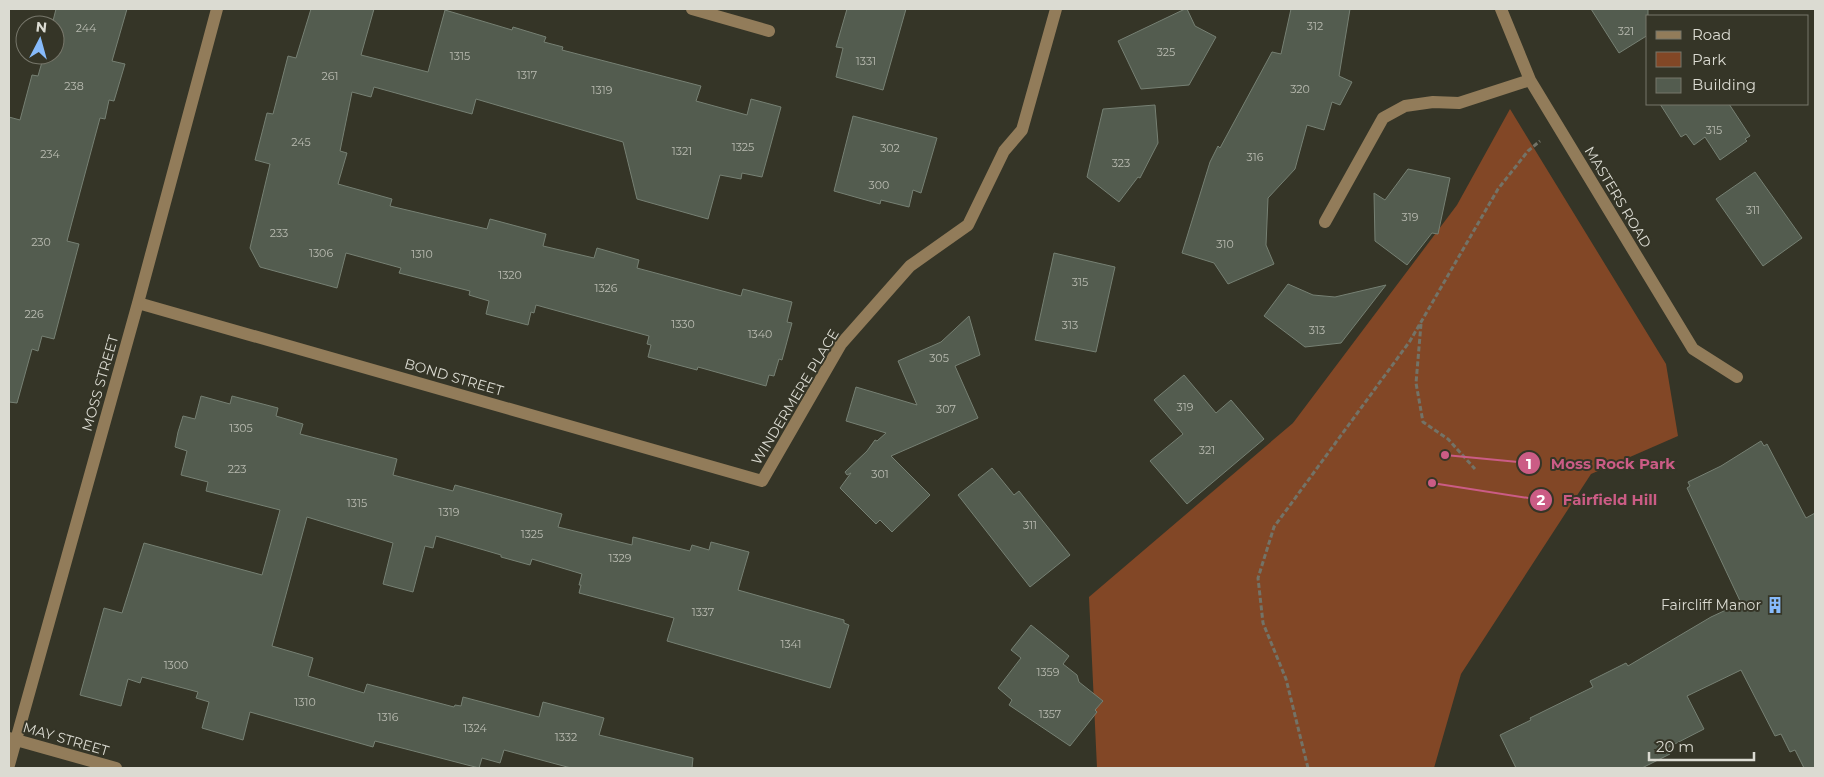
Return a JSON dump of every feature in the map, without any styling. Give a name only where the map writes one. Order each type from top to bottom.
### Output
[{"type":"street","name":"MOSS STREET","points":[[9,765],[12,739],[138,303],[217,9]]},
{"type":"street","points":[[692,9],[769,31]]},
{"type":"street","name":"WINDERMERE PLACE","points":[[762,481],[841,344],[910,266],[968,225],[1004,151],[1022,130],[1056,9]]},
{"type":"street","name":"MASTERS ROAD","points":[[1501,9],[1530,80],[1693,349],[1737,377]]},
{"type":"street","points":[[1325,222],[1384,118],[1405,106],[1433,102],[1459,103],[1530,80]]},
{"type":"street","name":"BOND STREET","points":[[138,303],[762,481]]},
{"type":"street","name":"MAY STREET","points":[[12,739],[116,768]]},
{"type":"path","points":[[1308,768],[1286,679],[1263,623],[1258,578],[1274,527],[1421,324],[1498,189],[1528,151],[1557,126]]},
{"type":"path","points":[[1421,324],[1416,382],[1423,422],[1448,439],[1475,469]]},
{"type":"green space","points":[[1510,109],[1666,364],[1678,436],[1591,474],[1461,674],[1434,768],[1097,768],[1089,597],[1293,423],[1457,205]]},
{"type":"building","points":[[56,9],[127,9],[112,61],[125,64],[114,101],[109,100],[105,119],[100,118],[67,241],[79,244],[54,339],[42,336],[38,351],[32,349],[17,403],[9,402],[9,117],[20,120],[32,75],[38,76],[41,65],[65,65],[65,15],[54,15]]},
{"type":"building","points":[[311,9],[374,9],[361,55],[428,72],[445,10],[512,30],[513,27],[546,37],[544,42],[563,47],[562,50],[701,86],[696,101],[747,115],[751,99],[781,107],[762,177],[742,173],[741,179],[720,175],[708,219],[637,199],[623,142],[476,99],[472,114],[374,87],[371,97],[352,92],[340,151],[347,153],[338,184],[392,199],[390,206],[487,229],[490,219],[546,234],[543,246],[594,258],[597,248],[639,260],[637,268],[741,296],[743,289],[792,302],[787,322],[792,323],[782,360],[779,359],[774,376],[769,375],[766,386],[698,367],[697,370],[648,357],[651,345],[647,344],[649,336],[536,305],[534,313],[531,312],[528,325],[486,314],[489,301],[469,295],[470,291],[399,273],[401,268],[346,253],[337,288],[260,267],[250,248],[270,164],[255,160],[267,113],[273,114],[288,56],[296,58]]},
{"type":"building","points":[[847,9],[906,9],[883,90],[836,77],[843,48],[836,47]]},
{"type":"building","points":[[1187,9],[1195,26],[1216,37],[1189,85],[1141,89],[1118,41]]},
{"type":"building","points":[[1291,9],[1350,9],[1339,76],[1352,82],[1340,105],[1332,102],[1324,130],[1307,125],[1295,169],[1268,198],[1266,245],[1274,264],[1228,284],[1214,263],[1182,253],[1210,162],[1218,146],[1220,148],[1272,52],[1281,54]]},
{"type":"building","points":[[1591,9],[1648,9],[1648,15],[1646,15],[1646,36],[1619,53]]},
{"type":"building","points":[[1155,105],[1158,143],[1140,178],[1138,177],[1119,202],[1087,177],[1103,109]]},
{"type":"building","points":[[1661,105],[1730,105],[1750,136],[1745,139],[1747,141],[1720,160],[1705,137],[1694,145],[1686,134],[1681,137]]},
{"type":"building","points":[[853,116],[937,138],[921,193],[913,190],[909,207],[881,200],[880,204],[834,191]]},
{"type":"building","points":[[1408,169],[1450,178],[1438,234],[1432,233],[1407,265],[1375,241],[1374,193],[1385,200]]},
{"type":"building","points":[[1755,172],[1802,238],[1763,266],[1716,199]]},
{"type":"building","points":[[1054,253],[1115,267],[1096,352],[1035,340]]},
{"type":"building","points":[[1288,284],[1313,295],[1335,297],[1386,285],[1341,343],[1305,347],[1264,316]]},
{"type":"building","points":[[969,316],[980,355],[955,366],[978,418],[891,456],[930,495],[892,532],[880,520],[876,524],[840,488],[851,473],[847,475],[845,472],[867,451],[875,440],[877,441],[886,433],[846,421],[856,387],[917,405],[898,361],[941,342]]},
{"type":"building","points":[[1184,375],[1216,413],[1231,400],[1264,439],[1187,504],[1150,461],[1183,434],[1154,400]]},
{"type":"building","points":[[201,396],[230,404],[232,396],[278,408],[276,416],[303,424],[300,434],[397,459],[393,475],[453,491],[455,485],[562,514],[558,527],[632,545],[633,537],[690,551],[692,545],[709,550],[711,542],[749,552],[738,590],[844,620],[844,623],[849,625],[830,688],[667,641],[674,618],[579,593],[582,574],[532,559],[530,565],[436,536],[433,548],[425,546],[413,592],[383,584],[393,543],[307,517],[272,646],[313,658],[308,676],[364,693],[367,684],[454,707],[455,705],[461,706],[463,697],[539,717],[543,702],[604,718],[599,735],[693,758],[692,768],[571,768],[504,750],[500,763],[482,758],[479,768],[375,741],[373,747],[250,712],[243,740],[202,728],[209,702],[196,698],[198,692],[142,677],[140,683],[128,679],[121,706],[80,695],[104,608],[122,613],[144,543],[262,575],[280,510],[206,491],[208,482],[181,475],[187,451],[175,447],[178,432],[183,416],[195,419]]},
{"type":"building","name":"Faircliff Manor","points":[[1761,441],[1764,446],[1767,444],[1806,518],[1815,513],[1815,768],[1804,768],[1795,750],[1790,752],[1781,734],[1775,736],[1741,670],[1687,696],[1704,729],[1667,748],[1670,754],[1642,768],[1516,768],[1500,735],[1593,687],[1590,681],[1626,663],[1628,666],[1711,617],[1741,603],[1687,488],[1690,486],[1688,482],[1721,466]]},
{"type":"building","points":[[992,468],[1014,495],[1019,491],[1070,555],[1030,587],[958,495]]},
{"type":"building","points":[[1031,625],[1069,656],[1063,664],[1077,675],[1079,682],[1103,701],[1095,710],[1097,712],[1070,746],[1009,705],[1012,700],[998,688],[1021,658],[1011,650]]},
{"type":"place","name":"Moss Rock Park","points":[[1445,455]]},
{"type":"place","name":"Fairfield Hill","points":[[1432,483]]},
{"type":"place","name":"Faircliff Manor","points":[[1775,605]]}]
